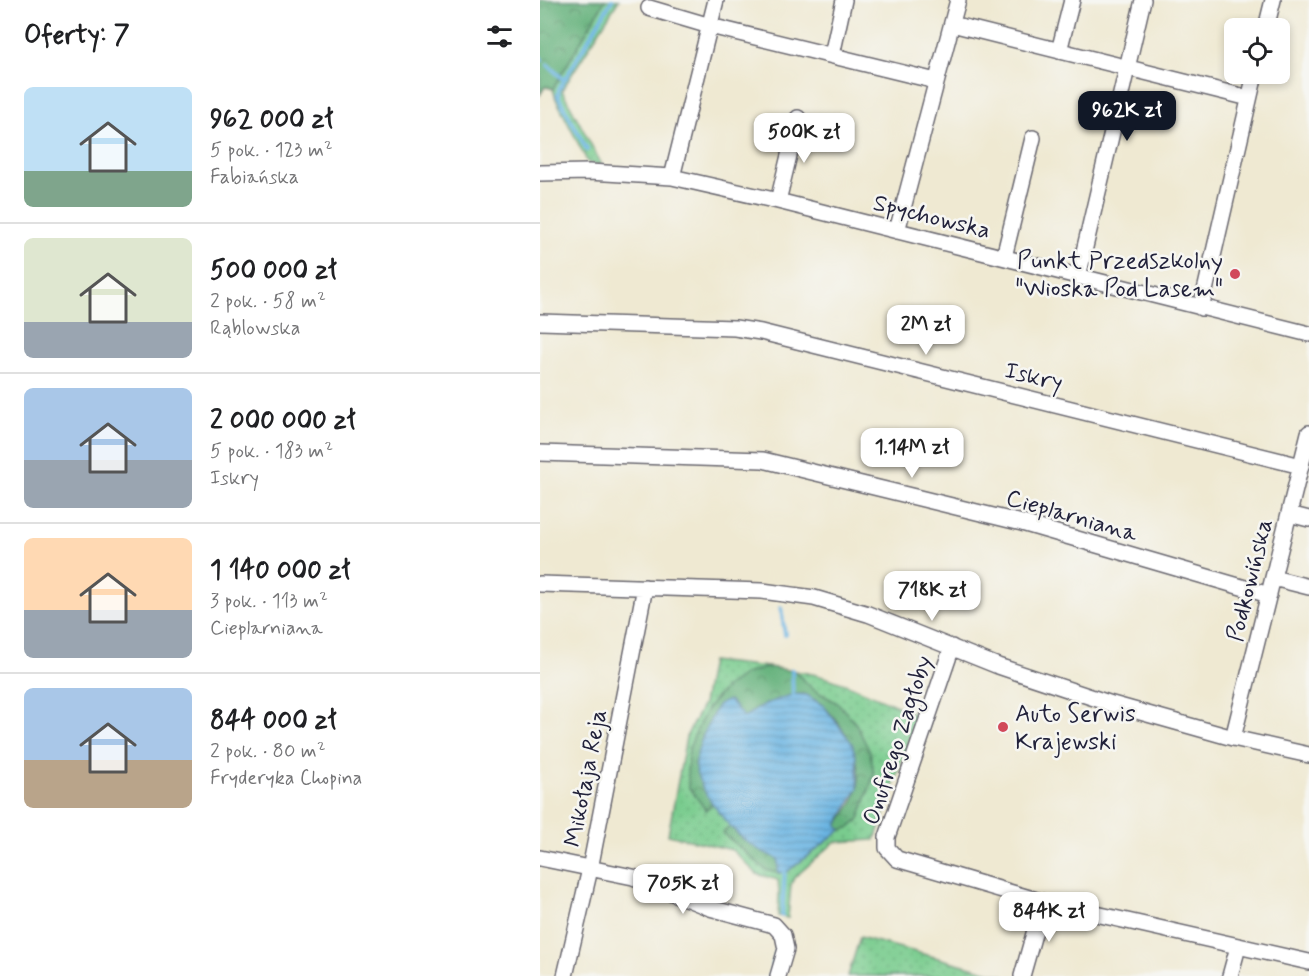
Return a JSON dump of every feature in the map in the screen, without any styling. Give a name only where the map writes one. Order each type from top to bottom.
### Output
[{"type":"street","points":[[672,177],[716,0]]},
{"type":"street","points":[[832,55],[844,0]]},
{"type":"street","points":[[897,231],[958,0]]},
{"type":"street","points":[[1059,51],[1072,0]]},
{"type":"street","points":[[1078,277],[1143,0]]},
{"type":"street","points":[[1268,18],[1273,0]]},
{"type":"street","points":[[649,8],[710,26],[936,81]]},
{"type":"street","points":[[952,24],[1249,98]]},
{"type":"street","points":[[1201,308],[1252,84]]},
{"type":"street","points":[[778,201],[798,118]]},
{"type":"street","points":[[1004,257],[1033,138]]},
{"type":"street","name":"Spychowska","points":[[540,173],[600,172],[672,177],[778,201],[1309,334]]},
{"type":"street","name":"Iskry","points":[[540,322],[735,328],[761,332],[1301,466]]},
{"type":"street","name":"Podkowińska","points":[[1233,738],[1309,433]]},
{"type":"street","name":"Cieplarniana","points":[[540,453],[763,460],[1022,523],[1269,595]]},
{"type":"street","points":[[1289,514],[1309,519]]},
{"type":"street","points":[[1273,578],[1309,587]]},
{"type":"street","points":[[540,584],[762,591],[814,598],[868,615],[1060,688],[1233,738],[1309,755]]},
{"type":"street","name":"Mikołaja Reja","points":[[565,976],[590,869],[645,587]]},
{"type":"street","name":"Onufrego Zagłoby","points":[[952,647],[887,837],[887,848],[897,859],[1043,902]]},
{"type":"street","points":[[540,858],[590,869],[613,871],[710,908],[774,926],[783,935],[786,949],[778,976]]},
{"type":"street","points":[[1022,976],[1043,902],[1309,962]]},
{"type":"street","points":[[1230,976],[1238,947]]},
{"type":"green space","points":[[540,0],[605,0],[553,89],[545,87],[540,95]]},
{"type":"green space","points":[[605,0],[619,0],[562,90],[602,165],[588,163],[553,89]]},
{"type":"green space","points":[[711,661],[769,667],[745,674],[715,698],[689,749],[706,810],[712,803],[731,825],[723,834],[778,873],[788,871],[859,819],[874,775],[839,704],[814,690],[794,671],[840,682],[917,715],[875,840],[835,842],[794,878],[791,885],[788,918],[778,916],[778,880],[757,874],[732,850],[668,835],[686,737],[703,704]]},
{"type":"green space","points":[[769,667],[794,671],[814,690],[839,704],[856,724],[870,752],[874,774],[859,819],[851,827],[841,830],[837,825],[855,797],[858,770],[855,756],[844,731],[816,700],[744,717],[737,712],[700,781],[712,803],[706,810],[689,788],[687,769],[689,749],[707,709],[726,687],[745,674]]},
{"type":"green space","points":[[731,825],[746,841],[778,859],[778,873],[766,870],[723,833]]},
{"type":"green space","points":[[860,937],[1005,976],[848,976]]},
{"type":"water","points":[[794,694],[807,695],[824,706],[852,743],[856,757],[858,788],[837,825],[841,830],[788,871],[778,873],[778,859],[761,851],[739,835],[716,808],[698,778],[696,762],[703,736],[718,705],[729,700],[744,717],[765,704]]},
{"type":"waterway","points":[[587,150],[558,96],[559,89],[612,0]]},
{"type":"waterway","points":[[548,65],[564,80]]},
{"type":"waterway","points":[[781,608],[785,635]]},
{"type":"waterway","points":[[792,670],[793,699]]},
{"type":"waterway","points":[[782,916],[785,868]]},
{"type":"waterway","points":[[770,976],[778,946]]},
{"type":"place","name":"Punkt Przedszkolny \"Wioska Pod Lasem\"","points":[[1235,274]]},
{"type":"place","name":"Auto Serwis Krajewski","points":[[1003,727]]}]
